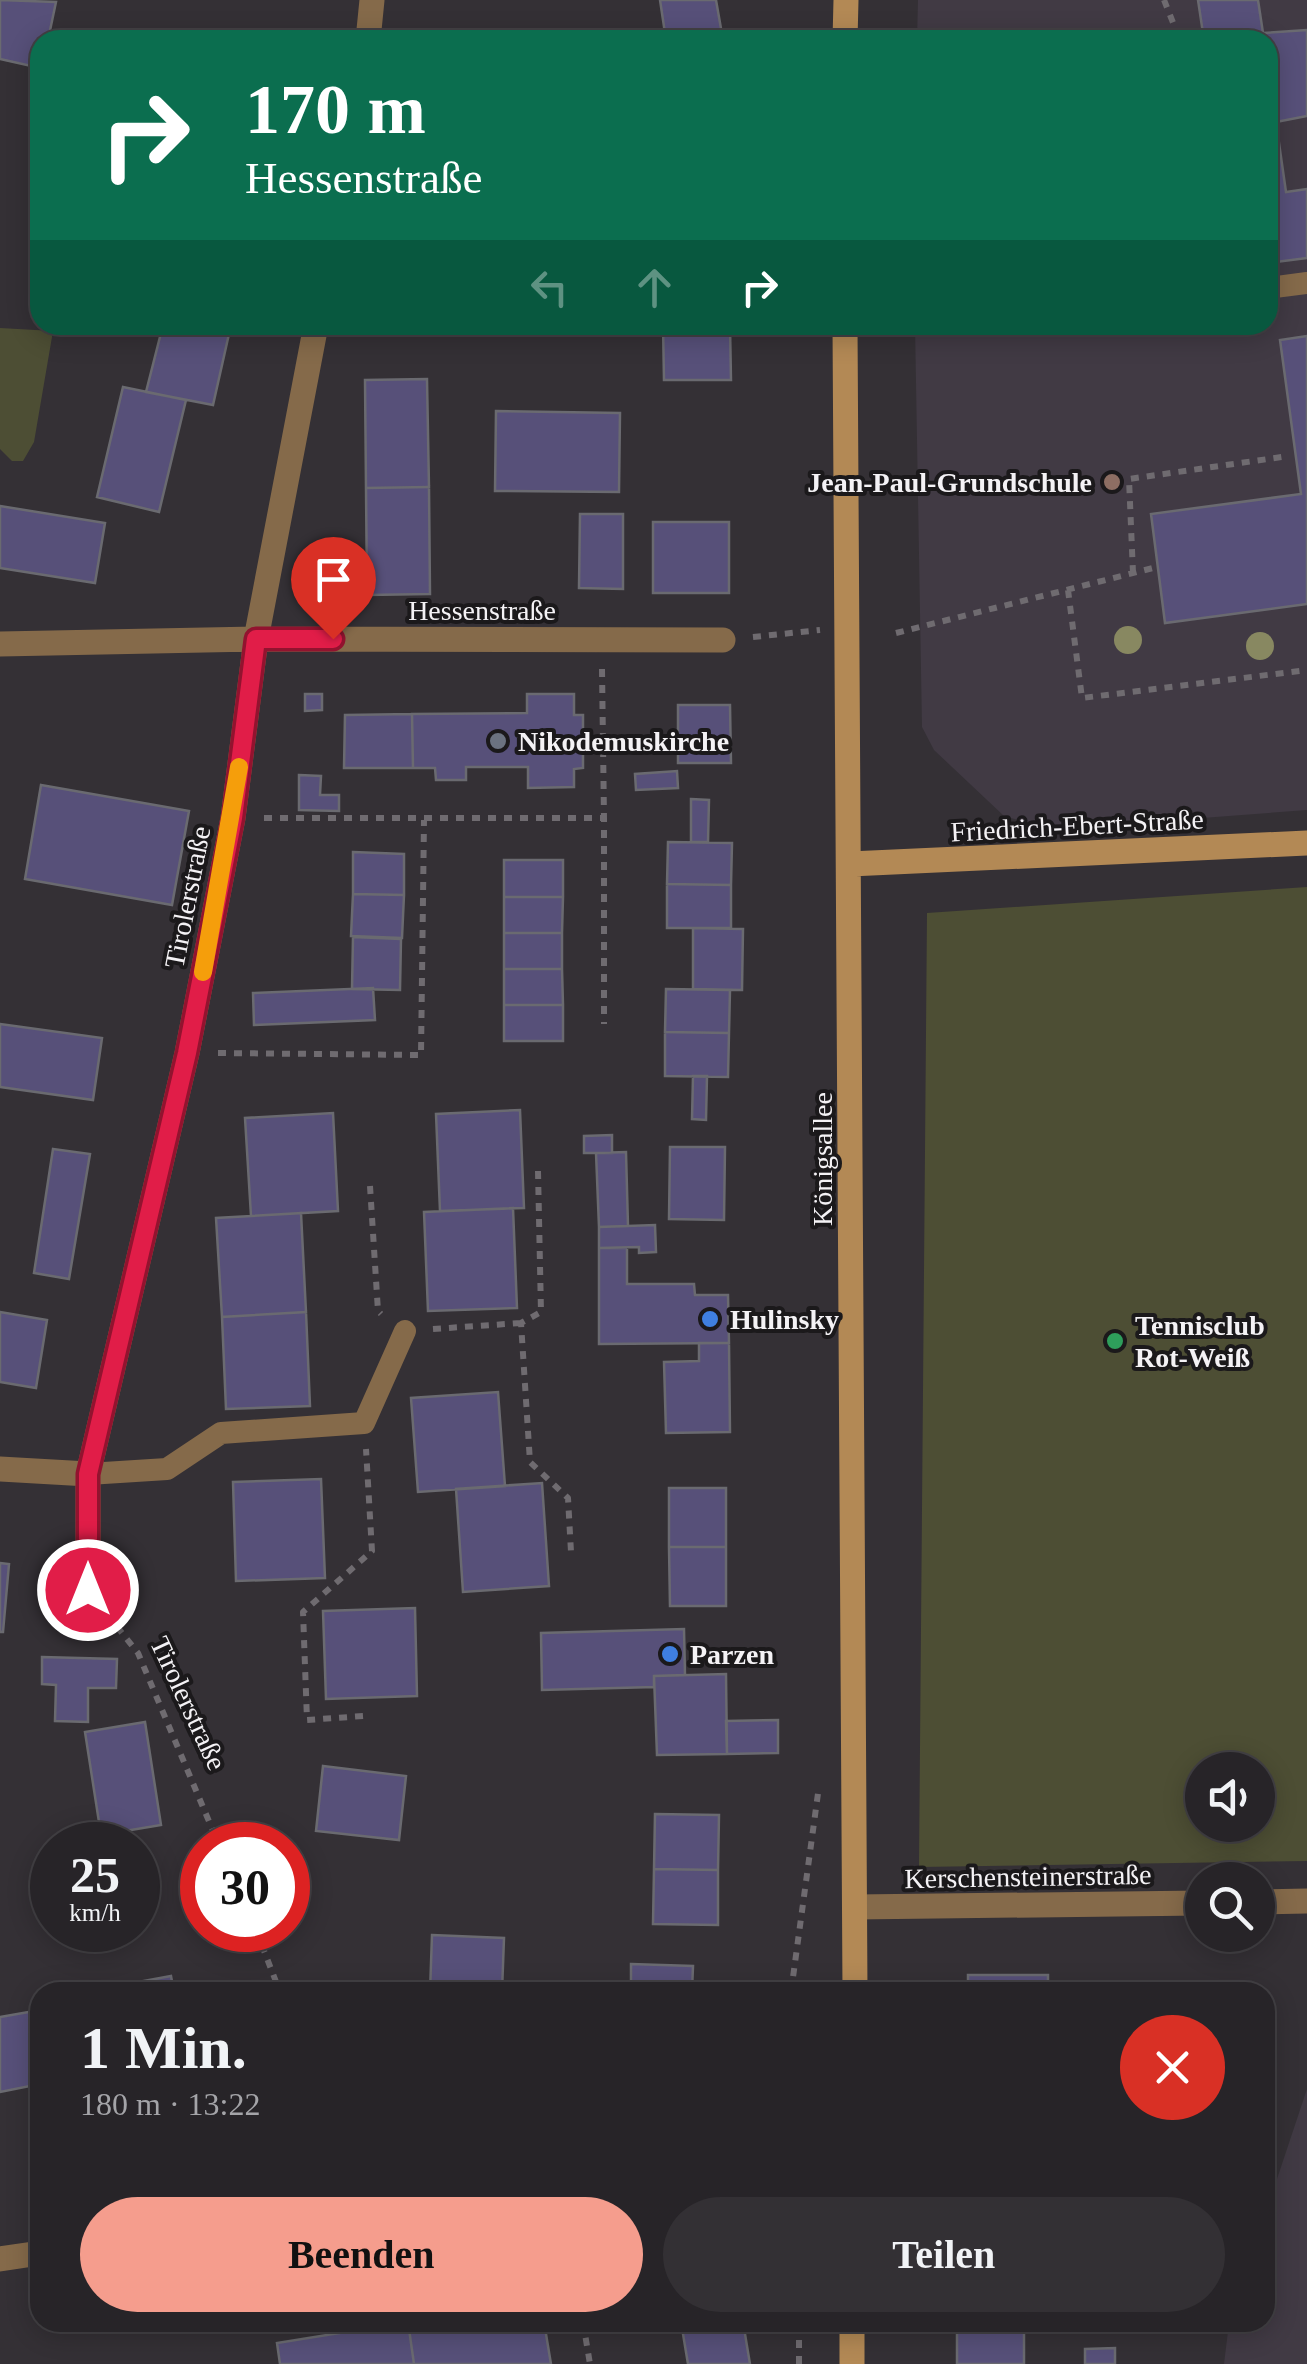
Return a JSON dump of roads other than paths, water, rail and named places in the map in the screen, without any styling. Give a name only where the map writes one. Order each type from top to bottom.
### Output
[{"type":"main road","points":[[846,0],[846,30]]},
{"type":"main road","name":"Königsallee","points":[[845,335],[856,1982]]},
{"type":"main road","name":"Friedrich-Ebert-Straße","points":[[850,864],[1307,843]]},
{"type":"main road","points":[[852,2332],[852,2364]]},
{"type":"street","points":[[369,30],[372,0]]},
{"type":"street","name":"Tirolerstraße","points":[[88,1590],[88,1474],[187,1053],[233,818],[256,639],[314,335]]},
{"type":"street","name":"Hessenstraße","points":[[0,644],[256,639],[723,640]]},
{"type":"street","points":[[0,1469],[88,1474]]},
{"type":"street","points":[[1275,1902],[1307,1901]]},
{"type":"street","name":"Kerschensteinerstraße","points":[[856,1907],[1185,1903]]},
{"type":"street","points":[[0,2259],[30,2254]]},
{"type":"lane","points":[[1278,287],[1307,283]]},
{"type":"lane","points":[[88,1474],[167,1469],[221,1433],[364,1422],[405,1332]]},
{"type":"place","name":"Jean-Paul-Grundschule","points":[[1112,482]]},
{"type":"place","name":"Nikodemuskirche","points":[[498,741]]},
{"type":"place","name":"Hulinsky","points":[[710,1319]]},
{"type":"place","name":"Tennisclub Rot-Weiß","points":[[1115,1341]]},
{"type":"place","name":"Parzen","points":[[670,1654]]}]
